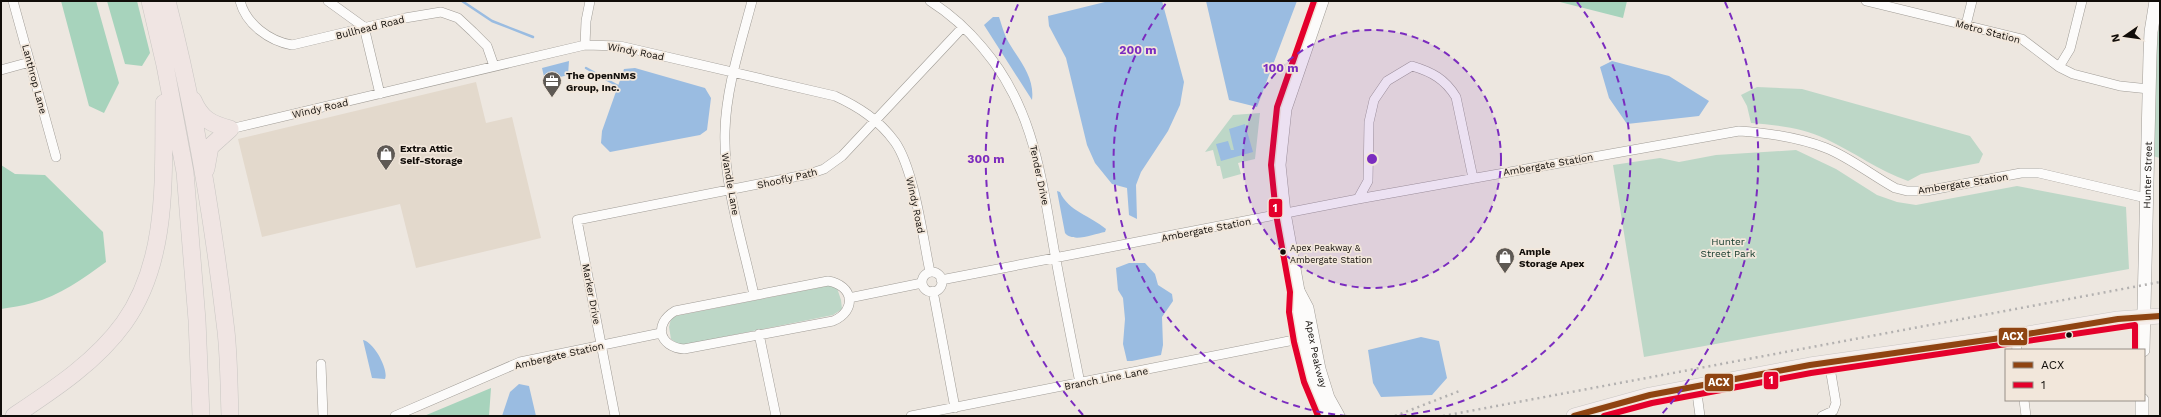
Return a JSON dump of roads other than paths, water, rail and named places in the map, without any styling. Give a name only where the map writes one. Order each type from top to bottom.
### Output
[{"type":"highway","points":[[150,1],[165,65],[185,172],[197,320],[201,416]]},
{"type":"highway","points":[[167,1],[186,83],[205,183],[226,333],[230,416]]},
{"type":"highway","points":[[14,416],[54,389],[101,349],[124,323],[140,296],[150,269],[160,220],[163,188],[165,65]]},
{"type":"highway","points":[[186,83],[202,116],[211,124],[230,129]]},
{"type":"highway","points":[[205,183],[208,150],[230,129]]},
{"type":"main road","name":"Hunter Street","points":[[2143,349],[2151,32],[2156,1]]},
{"type":"main road","name":"Apex Peakway","points":[[1322,3],[1284,113],[1279,166],[1284,214],[1298,291],[1297,312],[1302,341],[1314,385],[1327,416]]},
{"type":"main road","name":"Apex Peakway","points":[[1298,291],[1307,308],[1319,369],[1328,398],[1338,416]]},
{"type":"main road","points":[[1574,416],[1632,399],[1829,362],[2016,343],[2143,316],[2160,316]]},
{"type":"main road","points":[[2142,401],[2142,416]]},
{"type":"street","name":"Lanthrop Lane","points":[[13,1],[56,157]]},
{"type":"street","name":"Bullhead Road","points":[[240,1],[248,20],[278,43],[292,45],[364,27],[437,12],[451,14],[458,18],[487,46],[494,66]]},
{"type":"street","points":[[328,1],[364,27],[380,94]]},
{"type":"street","points":[[585,45],[586,22],[590,1]]},
{"type":"street","name":"Wandle Lane","points":[[752,1],[734,73],[725,131],[726,165],[754,295]]},
{"type":"street","name":"Tender Drive","points":[[930,1],[963,27],[1002,73],[1025,118],[1035,151],[1080,383]]},
{"type":"street","name":"Metro Station","points":[[1866,1],[2022,39],[2059,67],[2081,77],[2099,82],[2149,89]]},
{"type":"street","points":[[1966,25],[1972,1]]},
{"type":"street","points":[[2059,67],[2070,49],[2082,1]]},
{"type":"street","name":"Shoofly Path","points":[[577,220],[809,174],[824,169],[842,156],[963,27]]},
{"type":"street","name":"Windy Road","points":[[230,129],[585,45],[620,46],[835,96],[858,106],[875,120],[895,143],[909,172],[930,272]]},
{"type":"street","points":[[1,70],[30,62]]},
{"type":"street","points":[[1358,199],[1368,181],[1369,122],[1374,100],[1387,81],[1412,66],[1435,74],[1450,87],[1456,97],[1473,178]]},
{"type":"street","name":"Ambergate Station","points":[[941,280],[1358,199],[1739,131],[1768,133],[1799,139],[1828,148],[1895,188],[1907,191],[1926,190],[2021,173],[2039,173],[2146,198]]},
{"type":"street","name":"Marker Drive","points":[[577,220],[615,416]]},
{"type":"street","points":[[930,272],[936,273],[941,280],[940,286],[933,291],[927,290],[922,283],[923,277],[930,272]]},
{"type":"street","points":[[828,281],[838,283],[845,289],[849,298],[849,306],[845,313],[833,321],[684,349],[671,347],[665,342],[661,333],[662,324],[666,317],[675,311],[828,281]]},
{"type":"street","points":[[849,298],[922,283]]},
{"type":"street","points":[[933,291],[955,408]]},
{"type":"street","name":"Ambergate Station","points":[[395,416],[520,362],[661,333]]},
{"type":"street","points":[[760,334],[776,416]]},
{"type":"street","name":"Branch Line Lane","points":[[911,416],[1288,341],[1302,341]]},
{"type":"street","points":[[1822,416],[1833,411],[1836,403],[1829,362]]},
{"type":"street","points":[[321,364],[322,416]]},
{"type":"street","points":[[1696,386],[1700,416]]},
{"type":"street","points":[[2024,401],[2026,416]]},
{"type":"water","points":[[1109,1],[1162,1],[1184,82],[1180,105],[1168,131],[1141,172],[1136,185],[1137,219],[1129,215],[1127,188],[1112,184],[1095,163],[1087,145],[1066,58],[1049,26],[1048,16]]},
{"type":"water","points":[[1206,1],[1297,1],[1257,107],[1229,100]]},
{"type":"water","points":[[993,17],[999,17],[1007,40],[1029,76],[1032,100],[984,25]]},
{"type":"water","points":[[569,61],[568,75],[545,81],[542,68]]},
{"type":"water","points":[[1612,61],[1669,76],[1709,101],[1699,116],[1627,124],[1609,98],[1600,67]]},
{"type":"water","points":[[635,68],[705,88],[711,98],[707,130],[700,135],[610,152],[601,143],[602,131],[624,69]]},
{"type":"water","points":[[1245,124],[1253,152],[1221,161],[1216,144],[1228,141],[1231,150],[1234,150],[1229,129]]},
{"type":"water","points":[[1057,191],[1060,192],[1068,204],[1074,209],[1106,229],[1105,232],[1078,238],[1069,236],[1065,233]]},
{"type":"water","points":[[1129,263],[1145,263],[1155,274],[1158,285],[1172,294],[1173,301],[1162,317],[1163,345],[1161,355],[1132,361],[1127,361],[1123,344],[1125,319],[1123,298],[1118,290],[1116,268]]},
{"type":"water","points":[[1421,337],[1439,341],[1447,378],[1432,395],[1381,397],[1373,383],[1368,350]]},
{"type":"water","points":[[363,340],[372,346],[380,357],[385,369],[385,379],[372,378]]},
{"type":"water","points":[[519,384],[529,386],[536,416],[502,416],[510,392]]},
{"type":"waterway","points":[[462,1],[492,21],[533,37]]},
{"type":"waterway","points":[[586,68],[618,86]]},
{"type":"railway","points":[[1443,416],[2160,282]]},
{"type":"railway","points":[[1395,416],[1462,390]]},
{"type":"place","name":"The OpenNMS Group, Inc.","points":[[552,98]]},
{"type":"place","name":"Extra Attic Self-Storage","points":[[386,171]]},
{"type":"place","name":"Apex Peakway & Ambergate Station","points":[[1283,252]]},
{"type":"place","name":"Ample Storage Apex","points":[[1505,274]]},
{"type":"park label","name":"Hunter Street Park","points":[[1728,246]]}]
